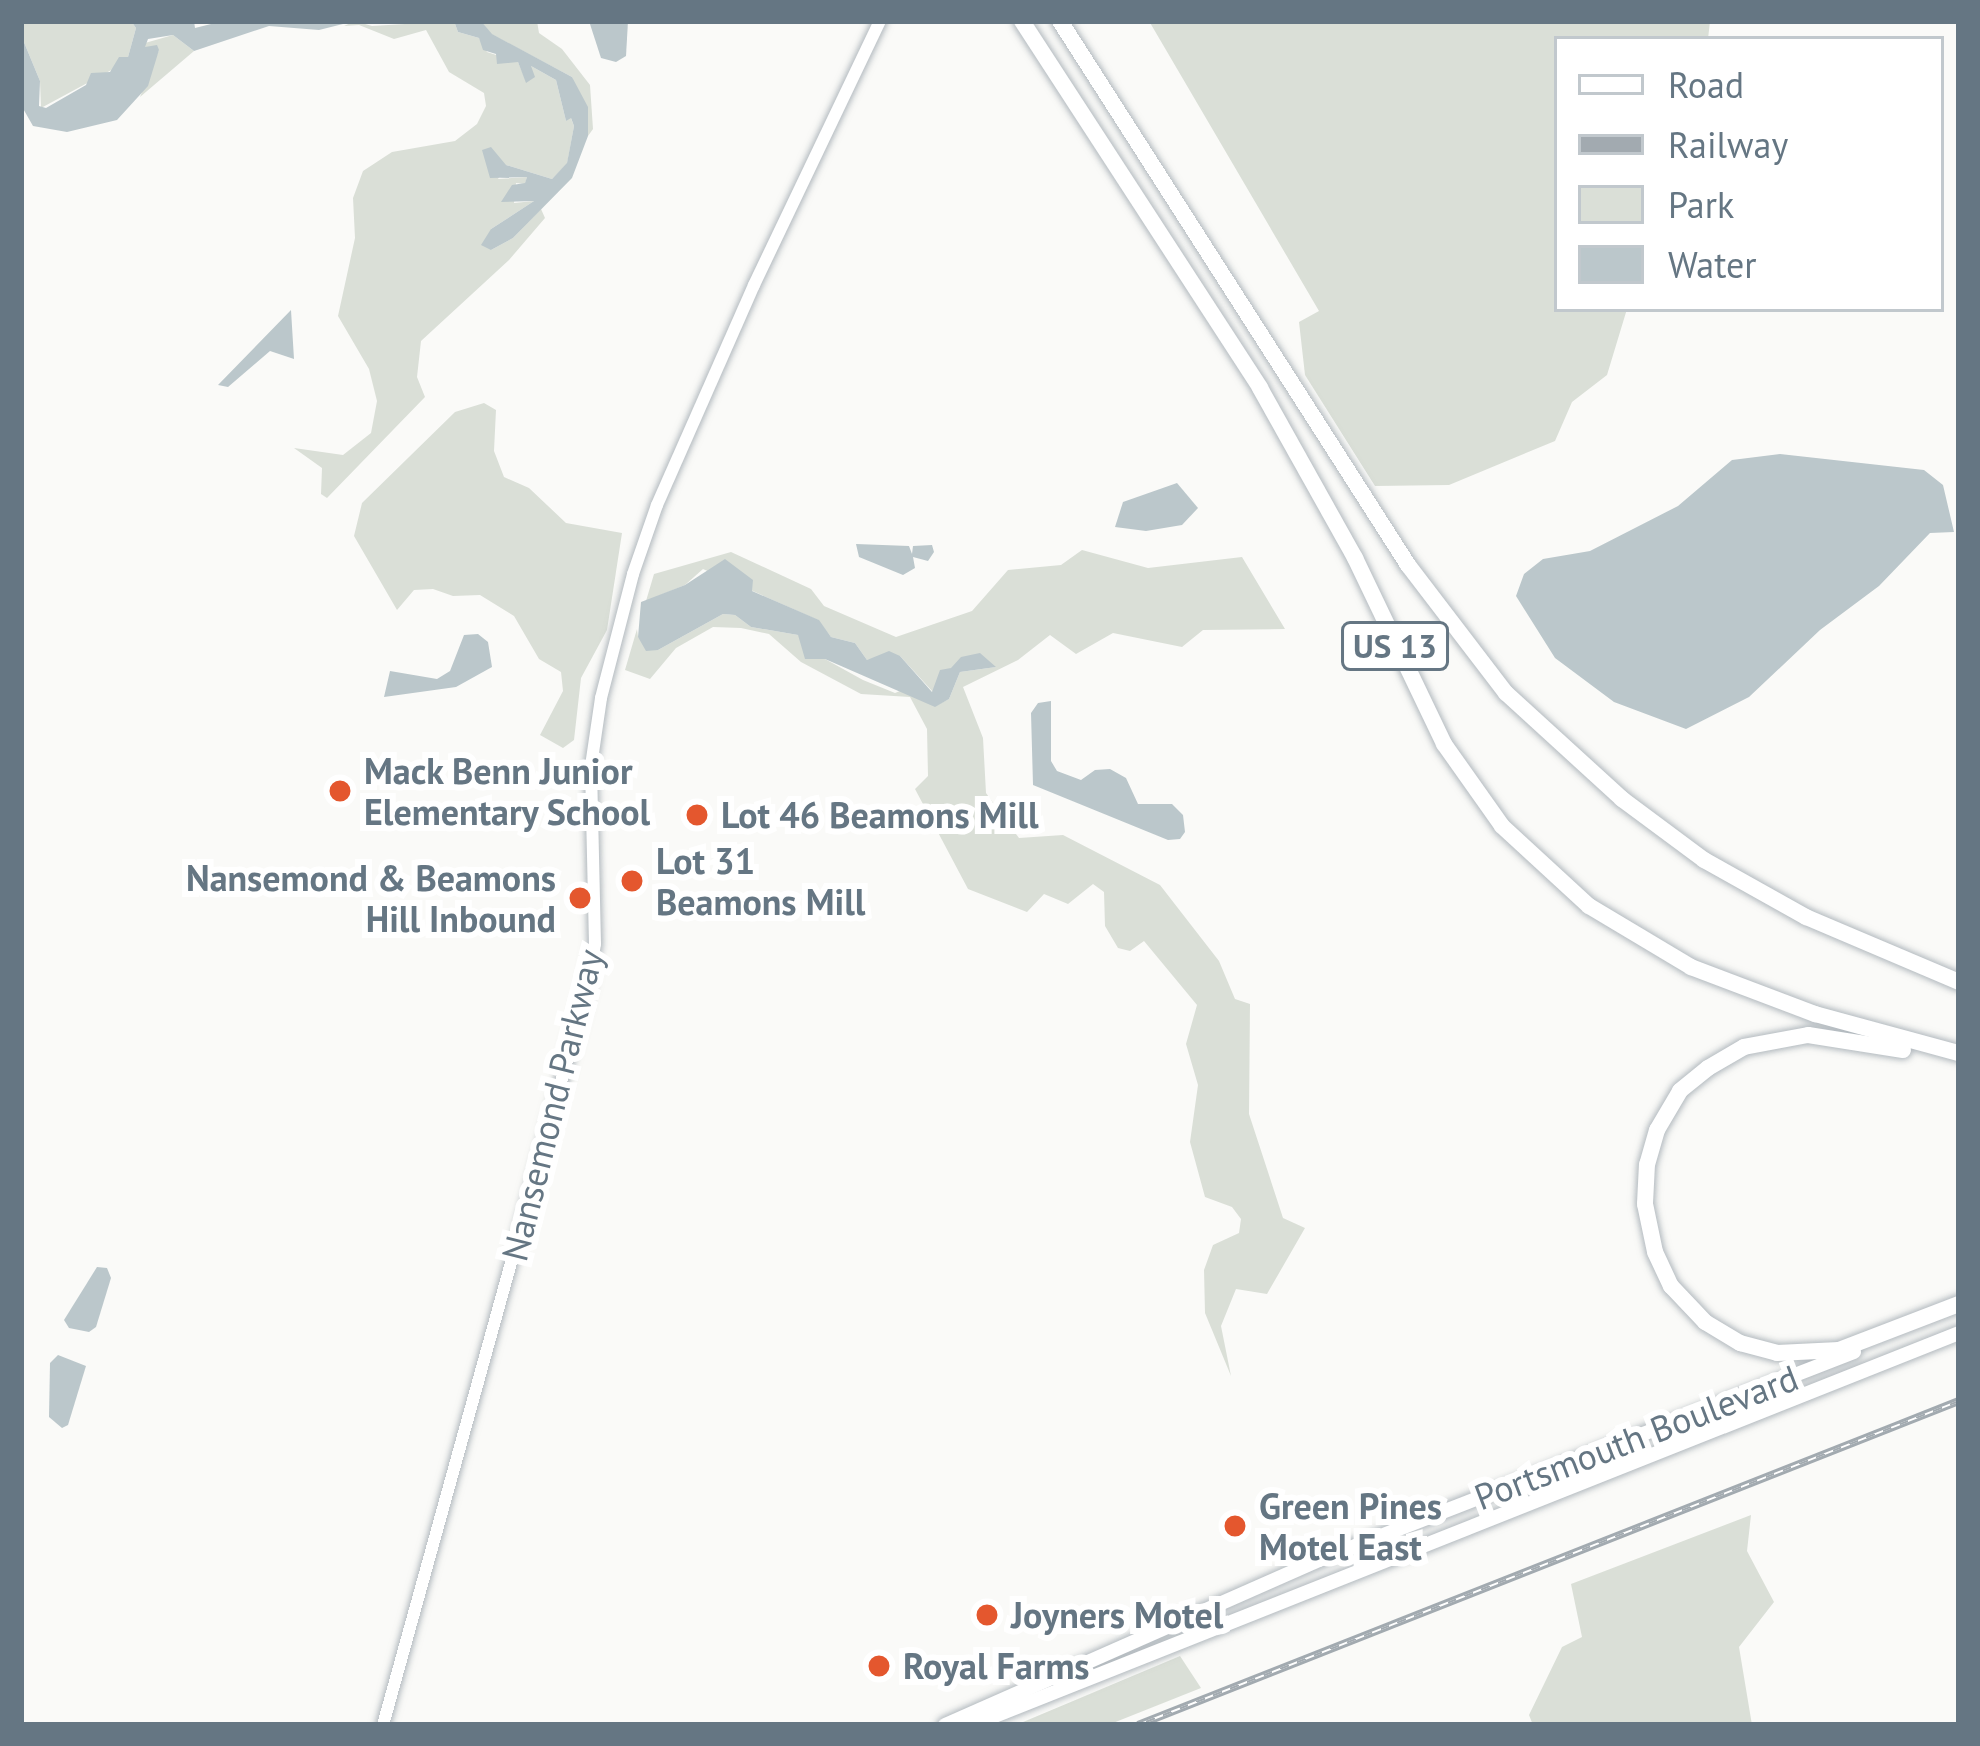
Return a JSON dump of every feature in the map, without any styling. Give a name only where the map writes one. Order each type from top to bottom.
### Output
[{"type":"highway","name":"US 13","points":[[1022,21],[1260,388],[1355,558],[1444,744],[1514,839],[1590,907],[1691,967],[1815,1014],[1959,1057]]},
{"type":"highway","name":"US 13","points":[[1060,21],[1395,545],[1457,636],[1506,693],[1577,762],[1704,860],[1806,917],[1959,982]]},
{"type":"highway","points":[[1959,1057],[1808,1035],[1744,1047],[1680,1091],[1657,1130],[1647,1163],[1645,1204],[1663,1269],[1687,1305],[1729,1337],[1764,1351],[1814,1355],[1930,1319],[1959,1304]]},
{"type":"main road","name":"Nansemond Parkway","points":[[382,1725],[588,986],[595,944],[591,766],[601,698],[633,574],[657,505],[754,285],[880,21]]},
{"type":"main road","name":"Portsmouth Boulevard","points":[[945,1725],[1319,1560],[1930,1319]]},
{"type":"main road","name":"Portsmouth Boulevard","points":[[972,1725],[1959,1333]]},
{"type":"main road","points":[[1319,1560],[1343,1568],[1428,1543]]},
{"type":"green space","points":[[21,21],[131,21],[136,28],[128,57],[117,67],[41,108],[40,81],[21,35]]},
{"type":"green space","points":[[355,21],[372,26],[454,21],[458,32],[479,38],[487,52],[518,62],[526,81],[531,66],[556,80],[566,121],[570,116],[574,126],[567,164],[552,179],[506,165],[498,179],[527,177],[525,184],[516,183],[514,203],[534,201],[491,229],[491,250],[513,238],[541,209],[545,218],[509,260],[421,341],[417,377],[425,397],[327,498],[321,494],[322,468],[294,448],[343,455],[371,433],[377,401],[369,369],[338,316],[355,238],[353,198],[363,171],[392,152],[455,141],[477,124],[486,106],[484,93],[449,72],[426,30],[394,39],[359,25],[344,26]]},
{"type":"green space","points":[[481,21],[537,21],[539,33],[562,49],[590,85],[593,129],[588,136],[572,77],[491,34]]},
{"type":"green space","points":[[1149,21],[1710,21],[1708,36],[1554,36],[1554,312],[1626,312],[1607,375],[1572,402],[1555,441],[1449,485],[1375,486],[1305,375],[1299,322],[1319,311]]},
{"type":"green space","points":[[173,35],[194,51],[140,97],[159,50],[144,48],[145,43]]},
{"type":"green space","points":[[484,403],[496,410],[494,451],[504,477],[529,488],[566,523],[622,533],[607,630],[581,678],[574,740],[563,748],[540,735],[563,691],[561,672],[539,659],[514,616],[480,595],[453,596],[433,589],[414,590],[397,610],[354,536],[362,503],[455,412]]},
{"type":"green space","points":[[1082,550],[1148,568],[1242,557],[1285,629],[1203,630],[1182,647],[1113,633],[1076,654],[1050,635],[1018,660],[963,687],[983,738],[986,793],[1019,838],[1063,835],[1160,885],[1219,961],[1235,999],[1250,1004],[1249,1114],[1283,1218],[1305,1228],[1267,1294],[1236,1289],[1221,1326],[1231,1376],[1205,1313],[1204,1270],[1213,1245],[1239,1233],[1241,1219],[1232,1207],[1205,1197],[1190,1142],[1198,1085],[1186,1044],[1197,1005],[1144,941],[1130,951],[1118,948],[1105,926],[1104,892],[1093,884],[1068,904],[1044,894],[1027,912],[968,889],[915,789],[928,776],[927,729],[910,697],[861,694],[801,662],[769,634],[741,628],[713,627],[676,648],[650,679],[625,670],[637,629],[638,637],[658,650],[723,614],[735,615],[751,627],[798,635],[825,659],[863,680],[895,693],[905,689],[935,706],[949,699],[960,672],[996,667],[951,668],[933,692],[900,656],[867,660],[855,643],[831,637],[818,620],[703,569],[685,585],[646,601],[654,574],[731,552],[811,589],[824,606],[896,637],[972,611],[1008,570],[1061,565]]},
{"type":"green space","points":[[1751,1515],[1747,1551],[1774,1602],[1739,1647],[1752,1725],[1533,1725],[1529,1715],[1562,1647],[1582,1637],[1571,1584]]},
{"type":"green space","points":[[1180,1656],[1201,1688],[1108,1725],[1016,1725]]},
{"type":"water","points":[[131,21],[194,21],[195,28],[223,21],[355,21],[319,30],[269,26],[194,51],[173,35],[148,39],[145,47],[157,45],[159,50],[148,86],[117,120],[67,132],[33,126],[21,105],[21,35],[40,81],[39,106],[46,108],[86,85],[91,73],[110,72],[119,57],[128,57],[136,28]]},
{"type":"water","points":[[454,21],[481,21],[492,34],[572,77],[588,107],[588,136],[572,178],[513,238],[491,250],[481,245],[491,229],[534,201],[501,202],[512,185],[525,183],[527,177],[490,178],[482,150],[491,147],[506,165],[552,179],[567,163],[574,126],[571,118],[566,121],[556,80],[531,66],[535,77],[526,83],[518,62],[497,64],[496,54],[483,50],[479,38],[458,32]]},
{"type":"water","points":[[589,21],[628,21],[626,56],[616,62],[601,58]]},
{"type":"water","points":[[291,310],[294,359],[270,351],[228,387],[218,385]]},
{"type":"water","points":[[1780,454],[1924,470],[1943,485],[1954,532],[1930,533],[1879,586],[1820,630],[1749,697],[1686,729],[1614,702],[1555,658],[1516,596],[1524,574],[1543,559],[1590,551],[1678,506],[1732,460]]},
{"type":"water","points":[[1177,483],[1198,508],[1182,525],[1146,531],[1115,527],[1123,502]]},
{"type":"water","points":[[856,544],[909,546],[912,554],[913,546],[932,545],[934,552],[928,561],[913,557],[915,568],[903,575],[859,557]]},
{"type":"water","points":[[725,559],[753,580],[752,591],[819,620],[831,637],[855,643],[867,660],[889,651],[900,656],[932,692],[940,670],[951,668],[961,657],[980,653],[996,667],[960,672],[949,699],[935,707],[825,659],[805,659],[798,635],[751,627],[735,615],[723,614],[658,650],[646,651],[638,637],[641,602],[685,585]]},
{"type":"water","points":[[478,634],[488,642],[492,667],[456,687],[384,697],[390,671],[437,679],[450,671],[464,635]]},
{"type":"water","points":[[1051,701],[1051,761],[1057,771],[1081,780],[1095,770],[1110,769],[1126,778],[1138,804],[1172,804],[1183,815],[1185,832],[1180,839],[1168,840],[1033,785],[1031,713],[1038,703]]},
{"type":"water","points":[[97,1267],[107,1268],[111,1278],[96,1327],[89,1332],[69,1328],[64,1320]]},
{"type":"water","points":[[58,1355],[86,1366],[68,1425],[62,1428],[49,1417],[50,1363]]},
{"type":"railway","points":[[1138,1725],[1959,1401]]},
{"type":"place","name":"Mack Benn Junior Elementary School","points":[[340,791]]},
{"type":"place","name":"Lot 46 Beamons Mill","points":[[697,815]]},
{"type":"place","name":"Lot 31 Beamons Mill","points":[[632,881]]},
{"type":"place","name":"Nansemond & Beamons Hill Inbound","points":[[580,898]]},
{"type":"place","name":"Green Pines Motel East","points":[[1235,1526]]},
{"type":"place","name":"Joyners Motel","points":[[987,1615]]},
{"type":"place","name":"Royal Farms","points":[[879,1666]]}]
